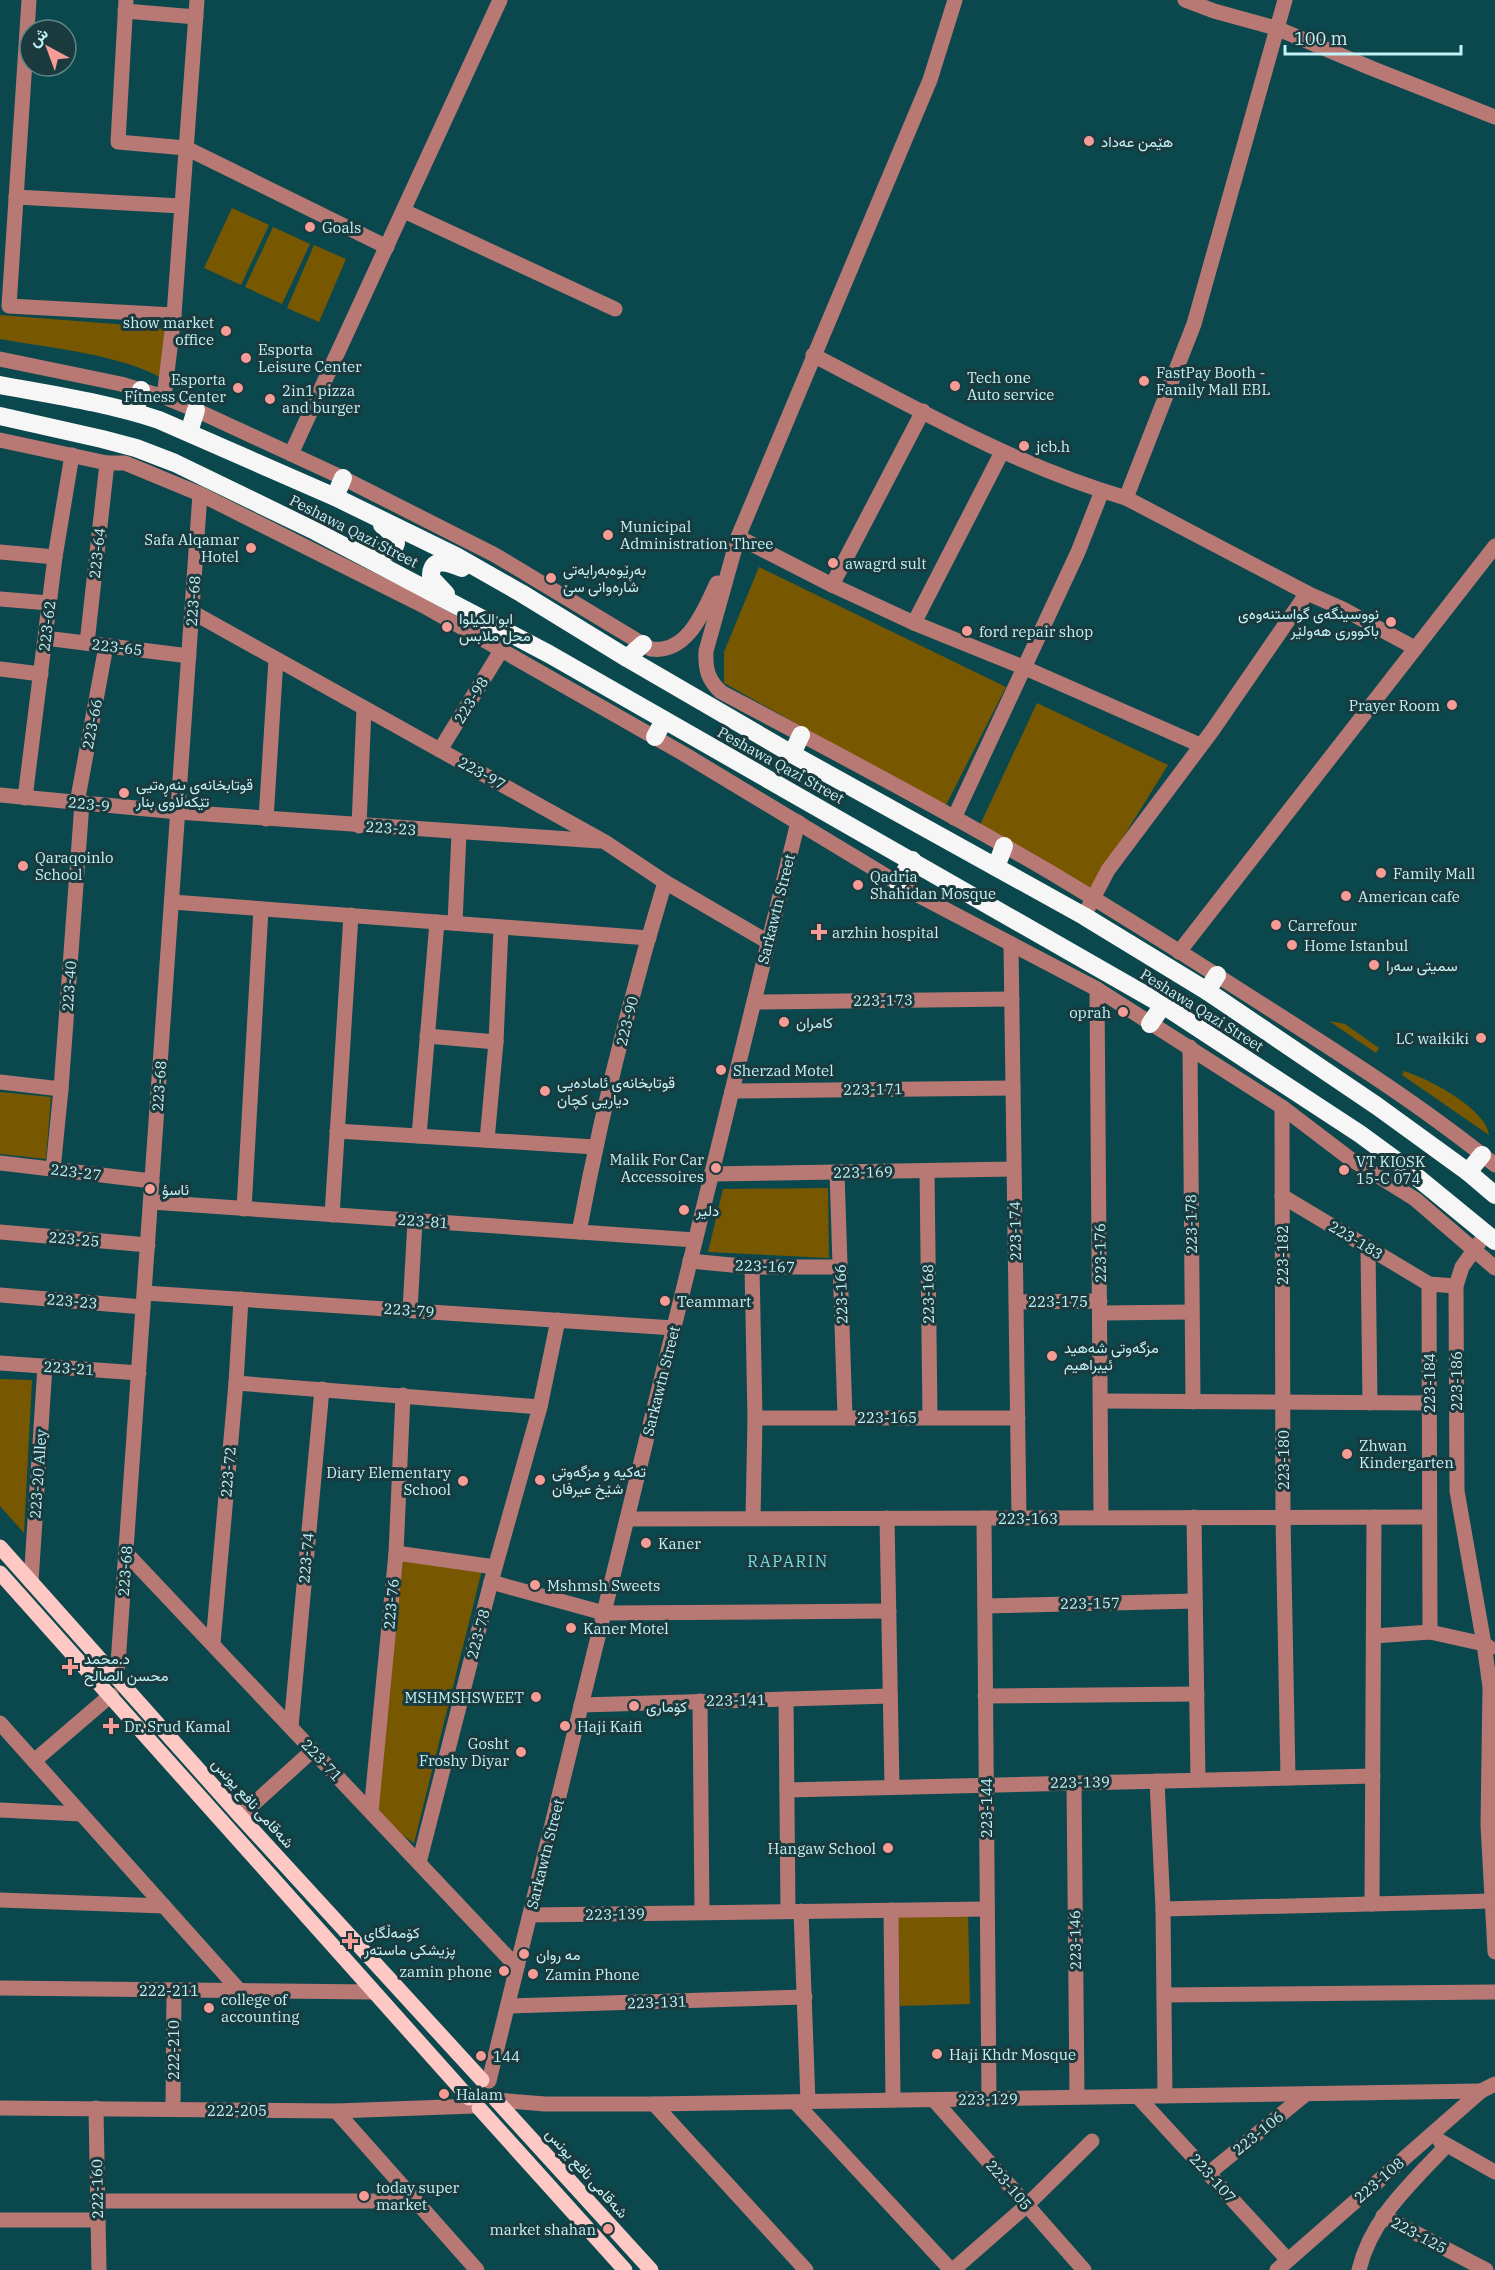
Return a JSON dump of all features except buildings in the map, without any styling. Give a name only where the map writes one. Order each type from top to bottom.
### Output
[{"type":"highway","name":"Peshawa Qazi Street","points":[[0,386],[135,412],[189,432],[342,501],[456,556],[792,754],[1083,916],[1207,991],[1377,1106],[1468,1172],[1495,1195]]},
{"type":"highway","points":[[135,412],[141,390]]},
{"type":"highway","points":[[189,432],[196,410]]},
{"type":"highway","name":"Peshawa Qazi Street","points":[[0,416],[40,436],[110,441],[165,459],[315,531],[484,620],[912,860],[1162,1005],[1360,1134],[1491,1237]]},
{"type":"highway","points":[[0,427],[40,436]]},
{"type":"highway","points":[[315,531],[380,552],[393,551],[396,543],[393,533],[342,501],[344,478]]},
{"type":"highway","points":[[484,620],[435,584],[430,574],[435,565],[441,562],[449,563],[521,593]]},
{"type":"highway","points":[[627,658],[643,644]]},
{"type":"highway","points":[[655,737],[664,720]]},
{"type":"highway","points":[[792,754],[801,735]]},
{"type":"highway","points":[[996,867],[1004,846]]},
{"type":"highway","points":[[897,883],[912,860]]},
{"type":"highway","points":[[1207,991],[1217,975]]},
{"type":"highway","points":[[1150,1024],[1162,1005]]},
{"type":"highway","points":[[1468,1172],[1489,1160]]},
{"type":"main road","name":"شەقامی نافع یونس","points":[[0,1547],[240,1816],[486,2080],[496,2087],[496,2100],[651,2270]]},
{"type":"main road","points":[[0,1573],[373,1992],[625,2270]]},
{"type":"main road","points":[[46,1624],[59,1613]]},
{"type":"main road","points":[[474,2104],[471,2086],[486,2080]]},
{"type":"main road","points":[[474,2104],[491,2106],[496,2100]]},
{"type":"street","points":[[29,0],[9,306],[174,315]]},
{"type":"street","points":[[164,397],[174,315],[197,0]]},
{"type":"street","points":[[291,454],[500,0]]},
{"type":"street","points":[[0,359],[141,390],[196,410],[344,478],[495,555],[651,649],[664,650],[674,647],[688,634],[706,607],[736,542],[930,80],[956,0]]},
{"type":"street","points":[[1185,0],[1214,11],[1276,28],[1495,117]]},
{"type":"street","points":[[1126,498],[1194,324],[1285,0]]},
{"type":"street","points":[[196,17],[126,5],[118,142],[186,148],[387,247]]},
{"type":"street","points":[[16,197],[181,207]]},
{"type":"street","points":[[404,211],[615,309]]},
{"type":"street","points":[[813,355],[1002,452],[1126,498],[1414,648]]},
{"type":"street","points":[[832,585],[923,411]]},
{"type":"street","points":[[0,440],[40,436],[72,455],[107,463],[124,463],[200,494],[386,586],[502,649],[655,737],[897,883],[1097,989],[1282,1107],[1349,1158],[1415,1199],[1495,1268]]},
{"type":"street","points":[[914,623],[1002,452]]},
{"type":"street","name":"223-62","points":[[25,798],[55,557],[72,455]]},
{"type":"street","name":"223-64","points":[[87,643],[107,463]]},
{"type":"street","points":[[954,818],[1078,552],[1102,490]]},
{"type":"street","name":"223-68","points":[[117,1678],[200,494]]},
{"type":"street","points":[[736,542],[914,623],[1025,668],[1200,745]]},
{"type":"street","points":[[736,542],[705,651],[706,671],[714,686],[722,693],[954,818],[1093,898],[1387,1085],[1434,1117],[1489,1160]]},
{"type":"street","points":[[1179,952],[1495,546]]},
{"type":"street","points":[[0,552],[55,557]]},
{"type":"street","points":[[1083,916],[1108,870],[1200,745],[1306,593]]},
{"type":"street","points":[[0,599],[49,603]]},
{"type":"street","name":"223-97","points":[[192,612],[605,842],[665,882],[768,942]]},
{"type":"street","name":"223-65","points":[[45,638],[189,657]]},
{"type":"street","name":"223-66","points":[[80,803],[106,646]]},
{"type":"street","name":"223-98","points":[[440,750],[502,649]]},
{"type":"street","points":[[266,819],[276,659]]},
{"type":"street","points":[[0,669],[41,674]]},
{"type":"street","points":[[359,826],[364,708]]},
{"type":"street","name":"223-9","points":[[0,795],[178,812]]},
{"type":"street","name":"223-40","points":[[54,1170],[80,803]]},
{"type":"street","name":"223-23","points":[[178,812],[605,842]]},
{"type":"street","name":"Sarkawtn Street","points":[[486,2080],[518,1966],[798,822]]},
{"type":"street","points":[[455,923],[459,833]]},
{"type":"street","name":"223-90","points":[[579,1232],[595,1147],[665,882]]},
{"type":"street","points":[[172,902],[649,938]]},
{"type":"street","points":[[244,1209],[261,909]]},
{"type":"street","points":[[332,1215],[351,915]]},
{"type":"street","points":[[419,1136],[437,922]]},
{"type":"street","points":[[487,1140],[496,1042],[501,927]]},
{"type":"street","name":"223-174","points":[[1011,944],[1019,1518]]},
{"type":"street","name":"223-176","points":[[1097,989],[1101,1517]]},
{"type":"street","name":"223-173","points":[[754,1002],[1012,999]]},
{"type":"street","points":[[427,1036],[496,1042]]},
{"type":"street","name":"223-178","points":[[1190,1047],[1193,1402]]},
{"type":"street","points":[[0,1082],[61,1089]]},
{"type":"street","name":"223-171","points":[[732,1091],[1013,1088]]},
{"type":"street","name":"223-182","points":[[1282,1107],[1282,1402]]},
{"type":"street","points":[[338,1131],[595,1147]]},
{"type":"street","name":"223-27","points":[[0,1163],[152,1181]]},
{"type":"street","name":"223-169","points":[[711,1174],[1014,1169]]},
{"type":"street","name":"223-168","points":[[927,1171],[930,1417]]},
{"type":"street","name":"223-166","points":[[837,1172],[845,1417]]},
{"type":"street","name":"223-183","points":[[1282,1196],[1429,1284]]},
{"type":"street","name":"223-81","points":[[151,1202],[695,1240]]},
{"type":"street","points":[[410,1310],[415,1221]]},
{"type":"street","name":"223-25","points":[[0,1232],[148,1245]]},
{"type":"street","name":"223-186","points":[[1491,1237],[1474,1249],[1462,1267],[1456,1286],[1457,1491],[1490,1648],[1495,1952]]},
{"type":"street","points":[[1368,1248],[1370,1403]]},
{"type":"street","name":"223-167","points":[[690,1261],[752,1267],[840,1267]]},
{"type":"street","points":[[752,1267],[755,1418],[753,1518]]},
{"type":"street","points":[[1429,1284],[1456,1286]]},
{"type":"street","name":"223-184","points":[[1429,1284],[1430,1632]]},
{"type":"street","name":"223-23","points":[[0,1295],[144,1300]]},
{"type":"street","name":"223-79","points":[[144,1300],[241,1299],[674,1328]]},
{"type":"street","name":"223-72","points":[[213,1643],[236,1383],[241,1299]]},
{"type":"street","name":"223-175","points":[[1016,1302],[1192,1312]]},
{"type":"street","name":"223-78","points":[[418,1863],[493,1575],[540,1407],[558,1320]]},
{"type":"street","name":"223-21","points":[[0,1363],[139,1373]]},
{"type":"street","name":"223-20 Alley","points":[[31,1582],[45,1366]]},
{"type":"street","points":[[236,1383],[540,1407]]},
{"type":"street","name":"223-74","points":[[291,1727],[322,1389]]},
{"type":"street","name":"223-76","points":[[371,1812],[396,1553],[402,1395]]},
{"type":"street","points":[[1101,1401],[1429,1403]]},
{"type":"street","name":"223-180","points":[[1282,1402],[1288,1778]]},
{"type":"street","name":"223-165","points":[[755,1418],[1018,1418]]},
{"type":"street","points":[[1194,1517],[1198,1780]]},
{"type":"street","points":[[1372,1904],[1374,1517]]},
{"type":"street","name":"223-163","points":[[627,1519],[1429,1517]]},
{"type":"street","points":[[887,1518],[892,1786]]},
{"type":"street","name":"223-144","points":[[984,1518],[989,2099]]},
{"type":"street","name":"223-71","points":[[126,1553],[518,1966]]},
{"type":"street","points":[[396,1553],[493,1575],[604,1613],[889,1611]]},
{"type":"street","name":"223-157","points":[[985,1606],[1195,1601]]},
{"type":"street","points":[[1374,1635],[1430,1632],[1490,1648]]},
{"type":"street","points":[[985,1696],[1197,1694]]},
{"type":"street","points":[[34,1761],[111,1695]]},
{"type":"street","name":"223-141","points":[[581,1705],[890,1696]]},
{"type":"street","points":[[786,1699],[787,1790],[795,1911],[806,1997],[802,2102],[952,2270],[1026,2206],[1092,2141]]},
{"type":"street","points":[[700,1701],[702,1912]]},
{"type":"street","points":[[0,1724],[239,1990]]},
{"type":"street","points":[[240,1816],[313,1750]]},
{"type":"street","name":"223-139","points":[[787,1790],[1373,1776]]},
{"type":"street","points":[[1157,1781],[1163,1909],[1165,2096]]},
{"type":"street","name":"223-146","points":[[1074,1783],[1077,2097]]},
{"type":"street","points":[[0,1810],[81,1814]]},
{"type":"street","points":[[0,1900],[164,1906]]},
{"type":"street","points":[[1163,1909],[1372,1904],[1493,1909]]},
{"type":"street","name":"223-139","points":[[530,1915],[987,1909]]},
{"type":"street","points":[[891,1910],[893,2100]]},
{"type":"street","name":"222-211","points":[[0,1988],[373,1992]]},
{"type":"street","name":"222-210","points":[[173,2109],[174,1990]]},
{"type":"street","points":[[1164,1995],[1495,1992]]},
{"type":"street","name":"223-131","points":[[508,2006],[806,1997]]},
{"type":"street","points":[[1481,2091],[1495,2084]]},
{"type":"street","name":"223-129","points":[[496,2100],[545,2104],[654,2104],[1481,2091]]},
{"type":"street","name":"223-108","points":[[1282,2265],[1481,2091]]},
{"type":"street","name":"223-106","points":[[1209,2173],[1306,2094]]},
{"type":"street","name":"223-107","points":[[1138,2097],[1209,2173],[1282,2265]]},
{"type":"street","name":"223-105","points":[[934,2100],[1084,2270]]},
{"type":"street","name":"222-205","points":[[0,2108],[336,2110],[474,2104]]},
{"type":"street","points":[[654,2104],[806,2270]]},
{"type":"street","name":"222-160","points":[[96,2108],[99,2270]]},
{"type":"street","points":[[336,2110],[477,2270]]},
{"type":"street","points":[[1431,2134],[1446,2146],[1495,2172]]},
{"type":"street","points":[[1359,2270],[1368,2244],[1383,2216],[1446,2146]]},
{"type":"street","points":[[98,2201],[416,2200]]},
{"type":"street","name":"223-125","points":[[1383,2216],[1456,2263],[1486,2270]]},
{"type":"street","points":[[0,2220],[98,2220]]},
{"type":"shaded area","points":[[232,208],[269,225],[241,285],[204,268]]},
{"type":"shaded area","points":[[273,227],[310,244],[282,304],[245,287]]},
{"type":"shaded area","points":[[314,245],[346,259],[319,322],[287,308]]},
{"type":"shaded area","points":[[0,315],[166,328],[162,378],[105,357],[0,339]]},
{"type":"shaded area","points":[[759,567],[1006,687],[945,807],[724,683],[724,652]]},
{"type":"shaded area","points":[[1037,703],[1168,765],[1091,889],[979,827]]},
{"type":"shaded area","points":[[1329,1021],[1345,1024],[1379,1048],[1376,1053]]},
{"type":"shaded area","points":[[1404,1071],[1441,1088],[1467,1105],[1478,1115],[1489,1135],[1402,1075]]},
{"type":"shaded area","points":[[0,1092],[51,1097],[46,1159],[0,1154]]},
{"type":"shaded area","points":[[828,1188],[829,1258],[708,1252],[723,1189]]},
{"type":"shaded area","points":[[0,1379],[32,1380],[24,1533],[0,1506]]},
{"type":"shaded area","points":[[398,1560],[482,1570],[414,1843],[373,1815]]},
{"type":"shaded area","points":[[968,1908],[970,2004],[900,2006],[898,1910]]},
{"type":"place","name":"هێمن عەداد","points":[[1089,141]]},
{"type":"place","name":"Goals","points":[[310,227]]},
{"type":"place","name":"show market office","points":[[226,331]]},
{"type":"place","name":"Esporta Leisure Center","points":[[246,358]]},
{"type":"place","name":"FastPay Booth - Family Mall EBL","points":[[1144,381]]},
{"type":"place","name":"Tech one Auto service","points":[[955,386]]},
{"type":"place","name":"Esporta Fitness Center","points":[[238,388]]},
{"type":"place","name":"2in1 pizza and burger","points":[[270,399]]},
{"type":"place","name":"jcb.h","points":[[1024,446]]},
{"type":"place","name":"Municipal Administration Three","points":[[608,535]]},
{"type":"place","name":"Safa Alqamar Hotel","points":[[251,548]]},
{"type":"place","name":"awagrd sult","points":[[833,563]]},
{"type":"place","name":"بەڕێوەبەرایەتی شارەوانی سێ","points":[[551,578]]},
{"type":"place","name":"نووسینگەی گواستنەوەی باکووری هەولێر","points":[[1391,622]]},
{"type":"place","name":"ابو الكيلوا محل ملابس","points":[[447,627]]},
{"type":"place","name":"ford repair shop","points":[[967,631]]},
{"type":"place","name":"Prayer Room","points":[[1452,705]]},
{"type":"place","name":"قوتابخانەی بنەڕەتیی تێکەڵاوی بنار","points":[[124,793]]},
{"type":"place","name":"Qaraqoinlo School","points":[[23,866]]},
{"type":"place","name":"Family Mall","points":[[1381,873]]},
{"type":"place","name":"Qadria Shahidan Mosque","points":[[858,885]]},
{"type":"place","name":"American cafe","points":[[1346,896]]},
{"type":"place","name":"Carrefour","points":[[1276,925]]},
{"type":"place","name":"arzhin hospital","points":[[819,932]]},
{"type":"place","name":"Home Istanbul","points":[[1292,945]]},
{"type":"place","name":"سمیتی سەرا","points":[[1374,965]]},
{"type":"place","name":"oprah","points":[[1123,1012]]},
{"type":"place","name":"كامران","points":[[784,1022]]},
{"type":"place","name":"LC waikiki","points":[[1481,1038]]},
{"type":"place","name":"Sherzad Motel","points":[[721,1070]]},
{"type":"place","name":"قوتابخانەی ئامادەیی دیاریی کچان","points":[[545,1091]]},
{"type":"place","name":"Malik For Car Accessoires","points":[[716,1168]]},
{"type":"place","name":"VT KIOSK 15-C 074","points":[[1344,1170]]},
{"type":"place","name":"ئاسؤ","points":[[150,1189]]},
{"type":"place","name":"دلير","points":[[684,1210]]},
{"type":"place","name":"Teammart","points":[[665,1301]]},
{"type":"place","name":"مزگەوتی شەهید ئیبراهیم","points":[[1052,1356]]},
{"type":"place","name":"Zhwan Kindergarten","points":[[1347,1454]]},
{"type":"place","name":"تەکیە و مزگەوتی شێخ عیرفان","points":[[540,1480]]},
{"type":"place","name":"Diary Elementary School","points":[[463,1481]]},
{"type":"place","name":"Kaner","points":[[646,1543]]},
{"type":"place","name":"Mshmsh Sweets","points":[[535,1585]]},
{"type":"place","name":"Kaner Motel","points":[[571,1628]]},
{"type":"place","name":"د.محمد محسن الصالح","points":[[70,1667]]},
{"type":"place","name":"MSHMSHSWEET","points":[[536,1697]]},
{"type":"place","name":"كۆماری","points":[[634,1706]]},
{"type":"place","name":"Dr. Srud Kamal","points":[[111,1726]]},
{"type":"place","name":"Haji Kaifi","points":[[565,1726]]},
{"type":"place","name":"Gosht Froshy Diyar","points":[[521,1752]]},
{"type":"place","name":"Hangaw School","points":[[888,1848]]},
{"type":"place","name":"کۆمەڵگای پزیشکی ماستەر","points":[[350,1941]]},
{"type":"place","name":"مه روان","points":[[524,1954]]},
{"type":"place","name":"zamin phone","points":[[504,1971]]},
{"type":"place","name":"Zamin Phone","points":[[533,1974]]},
{"type":"place","name":"college of accounting","points":[[209,2008]]},
{"type":"place","name":"Haji Khdr Mosque","points":[[937,2054]]},
{"type":"place","name":"144","points":[[481,2056]]},
{"type":"place","name":"Halam","points":[[444,2094]]},
{"type":"place","name":"today super market","points":[[364,2196]]},
{"type":"place","name":"market shahan","points":[[608,2229]]},
{"type":"district","name":"RAPARIN","points":[[788,1561]]}]
